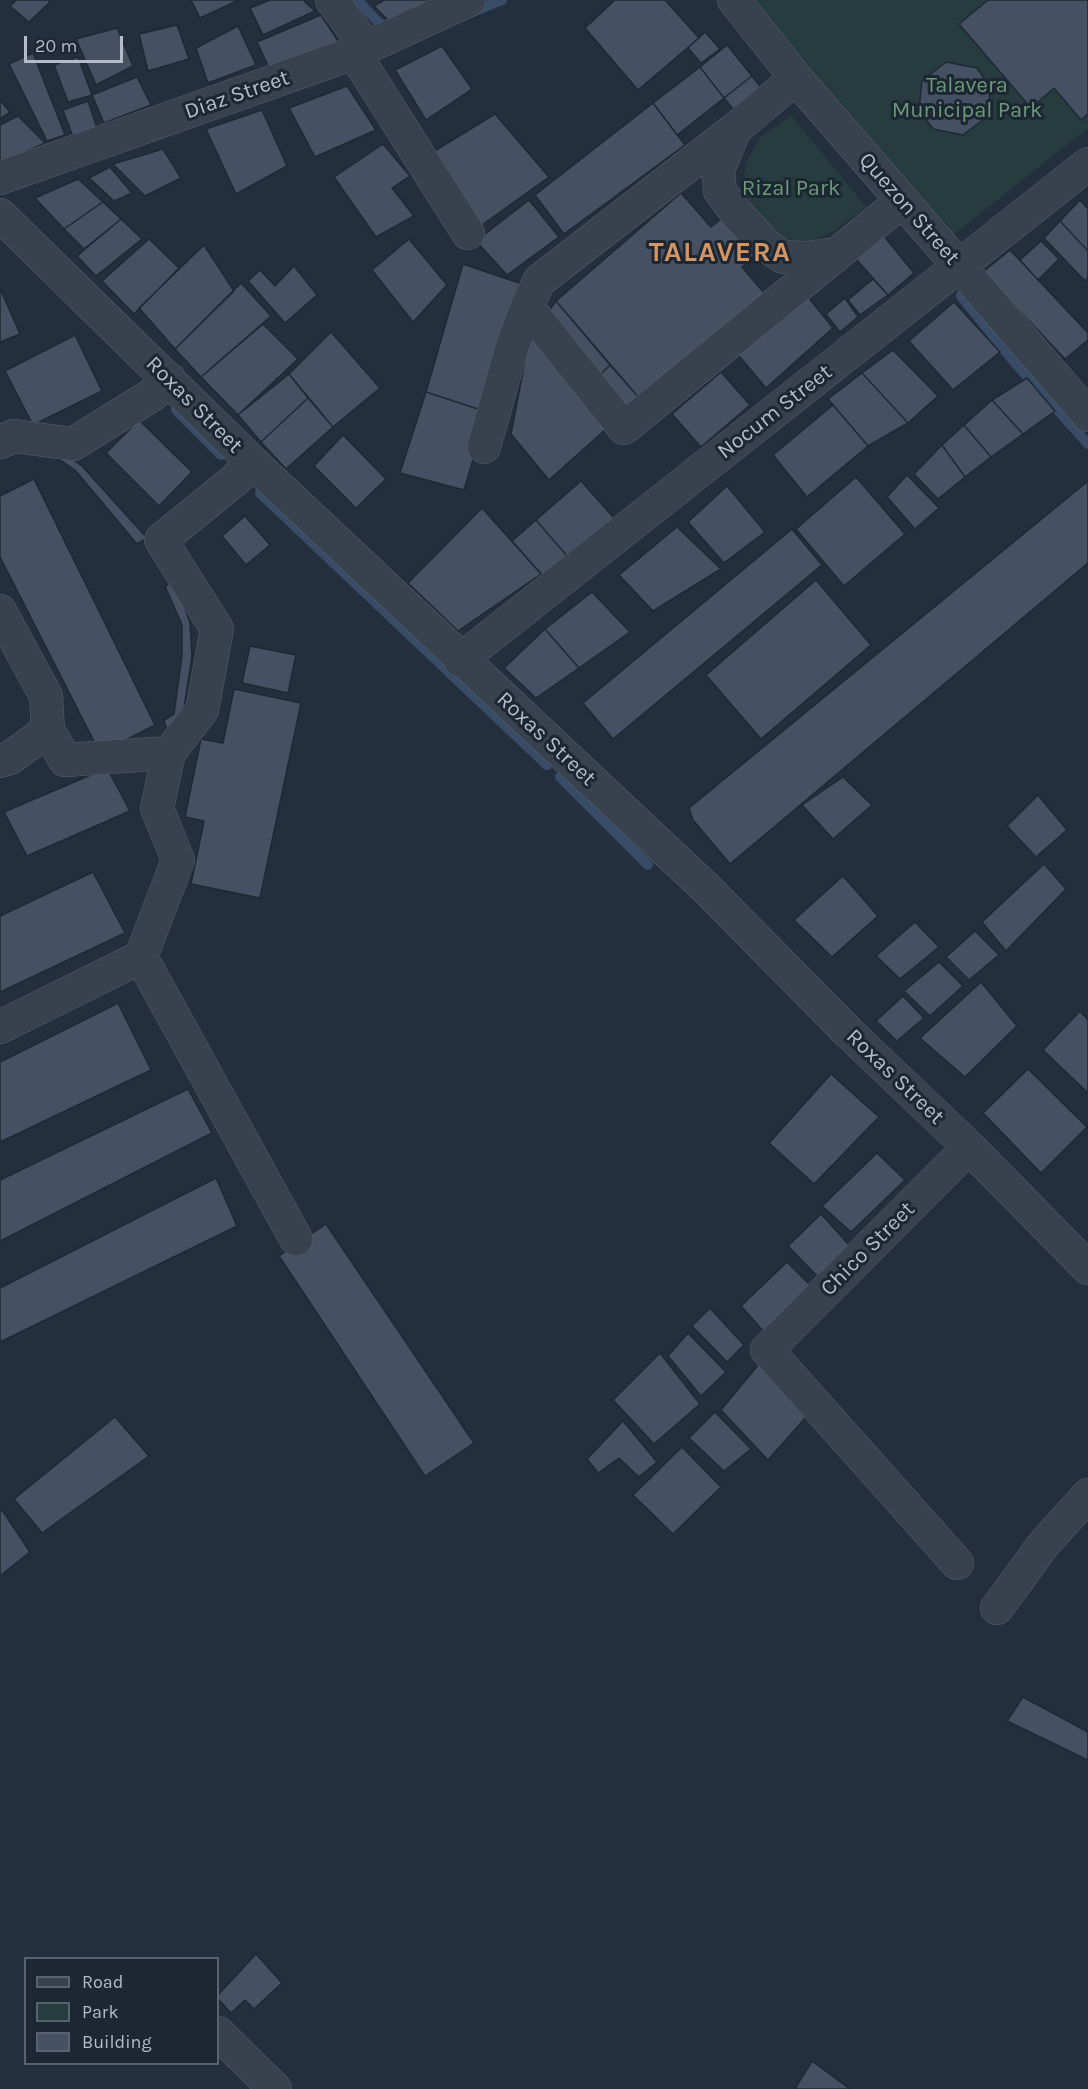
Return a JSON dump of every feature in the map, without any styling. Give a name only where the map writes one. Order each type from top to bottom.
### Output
[{"type":"street","points":[[332,0],[468,233]]},
{"type":"street","name":"Diaz Street","points":[[0,178],[361,51],[469,0]]},
{"type":"street","name":"Quezon Street","points":[[734,0],[796,78],[1088,415]]},
{"type":"street","points":[[484,447],[513,344],[539,281],[735,129],[796,78]]},
{"type":"street","points":[[735,129],[718,170],[720,192],[737,214],[767,246],[783,257],[807,258],[835,254]]},
{"type":"street","name":"Nocum Street","points":[[460,660],[1088,164]]},
{"type":"street","points":[[527,307],[624,428],[902,201]]},
{"type":"street","name":"Roxas Street","points":[[0,215],[252,462],[460,660],[707,889],[849,1033],[969,1148],[1088,1268]]},
{"type":"street","points":[[0,442],[14,436],[72,444],[152,395],[169,379]]},
{"type":"street","points":[[0,1027],[141,957],[178,860],[157,808],[169,753],[202,710],[217,628],[161,540],[252,462]]},
{"type":"street","points":[[0,611],[46,696],[48,730],[65,760],[169,753]]},
{"type":"street","points":[[0,761],[10,758],[48,730]]},
{"type":"street","points":[[141,957],[296,1239]]},
{"type":"street","name":"Chico Street","points":[[957,1563],[766,1350],[969,1148]]},
{"type":"street","points":[[997,1608],[1043,1545],[1088,1495]]},
{"type":"street","points":[[219,2034],[275,2089]]},
{"type":"green space","name":"Talavera Municipal Park","points":[[753,0],[1088,0],[1088,128],[953,235]]},
{"type":"green space","name":"Rizal Park","points":[[791,115],[866,207],[832,232],[804,244],[762,230],[748,209],[742,186],[746,163],[759,139]]},
{"type":"building","points":[[17,0],[48,0],[50,2],[29,22],[10,6]]},
{"type":"building","points":[[191,0],[239,0],[200,18]]},
{"type":"building","points":[[270,0],[303,0],[315,11],[263,35],[250,8]]},
{"type":"building","points":[[384,0],[429,0],[432,5],[392,24],[374,6]]},
{"type":"building","points":[[615,0],[665,0],[699,38],[638,90],[585,28]]},
{"type":"building","points":[[988,0],[1088,0],[1088,114],[1081,120],[1054,88],[1031,108],[959,24]]},
{"type":"building","points":[[321,15],[340,44],[269,68],[257,42]]},
{"type":"building","points":[[177,25],[189,59],[148,71],[139,34]]},
{"type":"building","points":[[238,26],[256,65],[208,83],[196,48]]},
{"type":"building","points":[[117,28],[133,66],[96,85],[76,39]]},
{"type":"building","points":[[705,32],[720,49],[701,63],[688,48]]},
{"type":"building","points":[[727,45],[752,76],[724,98],[700,67]]},
{"type":"building","points":[[442,46],[472,89],[426,120],[395,70]]},
{"type":"building","points":[[33,53],[65,135],[47,141],[9,64]]},
{"type":"building","points":[[78,57],[92,95],[68,102],[54,65]]},
{"type":"building","points":[[946,62],[977,68],[990,87],[988,116],[963,135],[933,129],[919,110],[922,81]]},
{"type":"building","points":[[700,67],[724,98],[677,135],[653,103]]},
{"type":"building","points":[[752,76],[762,89],[733,109],[724,98]]},
{"type":"building","points":[[137,77],[151,105],[104,123],[92,95]]},
{"type":"building","points":[[347,86],[376,130],[315,157],[289,108]]},
{"type":"building","points":[[0,100],[10,112],[0,119]]},
{"type":"building","points":[[88,101],[97,128],[73,137],[63,110]]},
{"type":"building","points":[[653,103],[685,145],[564,234],[535,195]]},
{"type":"building","points":[[262,110],[287,166],[236,194],[206,129]]},
{"type":"building","points":[[495,114],[549,177],[475,230],[428,155]]},
{"type":"building","points":[[18,116],[45,143],[0,163],[0,125]]},
{"type":"building","points":[[383,144],[410,176],[392,188],[414,216],[376,237],[334,177]]},
{"type":"building","points":[[163,149],[181,178],[145,196],[113,164]]},
{"type":"building","points":[[110,167],[132,193],[114,201],[89,178]]},
{"type":"building","points":[[78,179],[103,202],[64,229],[35,198]]},
{"type":"building","points":[[681,193],[711,227],[728,213],[761,250],[742,267],[764,293],[640,399],[556,301]]},
{"type":"building","points":[[529,200],[559,237],[507,275],[476,241]]},
{"type":"building","points":[[1080,200],[1088,209],[1088,251],[1060,221]]},
{"type":"building","points":[[103,202],[121,219],[84,249],[64,229]]},
{"type":"building","points":[[121,219],[142,239],[96,276],[77,256]]},
{"type":"building","points":[[1060,221],[1088,251],[1088,278],[1085,281],[1044,238]]},
{"type":"building","points":[[883,235],[914,273],[888,295],[856,259]]},
{"type":"building","points":[[149,239],[179,268],[134,314],[102,281]]},
{"type":"building","points":[[409,239],[447,285],[413,322],[372,270]]},
{"type":"building","points":[[1041,241],[1059,259],[1038,280],[1020,260]]},
{"type":"building","points":[[204,245],[234,291],[175,349],[139,308]]},
{"type":"building","points":[[1010,250],[1088,333],[1088,340],[1065,359],[983,272]]},
{"type":"building","points":[[463,264],[522,284],[487,412],[426,392]]},
{"type":"building","points":[[294,266],[317,295],[285,323],[248,281],[260,270],[275,286]]},
{"type":"building","points":[[873,279],[888,295],[860,315],[848,300]]},
{"type":"building","points":[[241,283],[271,316],[201,377],[175,349]]},
{"type":"building","points":[[0,288],[20,334],[0,342]]},
{"type":"building","points":[[804,292],[833,328],[766,388],[735,351]]},
{"type":"building","points":[[845,298],[858,317],[840,332],[826,314]]},
{"type":"building","points":[[556,301],[610,365],[599,376],[606,429],[549,480],[511,434],[529,340]]},
{"type":"building","points":[[954,302],[1000,352],[953,390],[909,341]]},
{"type":"building","points":[[263,324],[298,359],[238,415],[201,377]]},
{"type":"building","points":[[331,332],[380,388],[333,427],[289,374]]},
{"type":"building","points":[[75,335],[102,391],[33,425],[5,371]]},
{"type":"building","points":[[893,350],[938,396],[908,423],[862,373]]},
{"type":"building","points":[[610,365],[640,399],[597,420],[599,376]]},
{"type":"building","points":[[721,372],[750,405],[701,447],[672,414]]},
{"type":"building","points":[[862,373],[908,423],[868,446],[828,399]]},
{"type":"building","points":[[289,374],[308,398],[261,442],[238,415]]},
{"type":"building","points":[[1027,378],[1055,411],[1023,434],[992,400]]},
{"type":"building","points":[[426,392],[487,412],[464,490],[400,473]]},
{"type":"building","points":[[308,398],[333,427],[286,469],[261,442]]},
{"type":"building","points":[[992,400],[1023,434],[991,457],[964,425]]},
{"type":"building","points":[[833,405],[868,446],[807,497],[773,455]]},
{"type":"building","points":[[139,420],[192,472],[159,506],[106,453]]},
{"type":"building","points":[[964,425],[991,457],[965,477],[942,445]]},
{"type":"building","points":[[343,435],[386,479],[356,508],[314,466]]},
{"type":"building","points":[[942,445],[965,477],[938,499],[914,474]]},
{"type":"building","points":[[56,448],[82,466],[147,538],[137,544],[75,470],[53,455]]},
{"type":"building","points":[[907,475],[939,508],[915,529],[887,497]]},
{"type":"building","points":[[856,477],[905,534],[844,586],[796,529]]},
{"type":"building","points":[[34,479],[155,725],[100,753],[0,557],[0,496]]},
{"type":"building","points":[[581,481],[614,518],[568,557],[536,520]]},
{"type":"building","points":[[1088,481],[1088,563],[730,864],[693,820],[689,808]]},
{"type":"building","points":[[727,486],[765,532],[724,563],[688,522]]},
{"type":"building","points":[[482,508],[541,574],[458,631],[408,583]]},
{"type":"building","points":[[245,516],[270,545],[246,565],[222,536]]},
{"type":"building","points":[[536,520],[568,557],[544,577],[512,541]]},
{"type":"building","points":[[677,527],[721,569],[653,611],[619,575]]},
{"type":"building","points":[[792,529],[822,565],[613,739],[583,703]]},
{"type":"building","points":[[816,580],[871,645],[761,739],[706,675]]},
{"type":"building","points":[[174,581],[190,622],[192,656],[182,721],[166,728],[164,720],[174,714],[182,656],[182,625],[165,586]]},
{"type":"building","points":[[592,592],[630,632],[579,668],[545,629]]},
{"type":"building","points":[[545,629],[579,668],[536,698],[504,668]]},
{"type":"building","points":[[250,646],[296,655],[288,693],[242,683]]},
{"type":"building","points":[[234,689],[301,703],[260,898],[191,884],[204,821],[185,817],[201,739],[223,743]]},
{"type":"building","points":[[107,768],[130,811],[27,856],[4,812]]},
{"type":"building","points":[[843,777],[872,805],[833,839],[802,805]]},
{"type":"building","points":[[1038,795],[1067,830],[1036,857],[1007,826]]},
{"type":"building","points":[[1044,864],[1066,889],[1006,951],[982,922]]},
{"type":"building","points":[[93,872],[125,933],[0,992],[0,916]]},
{"type":"building","points":[[843,876],[878,916],[832,957],[794,920]]},
{"type":"building","points":[[915,922],[939,947],[900,979],[876,956]]},
{"type":"building","points":[[975,931],[999,955],[969,980],[946,957]]},
{"type":"building","points":[[939,962],[963,986],[930,1016],[904,991]]},
{"type":"building","points":[[981,982],[1017,1026],[965,1077],[920,1038]]},
{"type":"building","points":[[903,996],[924,1018],[897,1041],[876,1021]]},
{"type":"building","points":[[118,1003],[151,1070],[0,1142],[0,1062]]},
{"type":"building","points":[[1080,1011],[1088,1020],[1088,1093],[1043,1050]]},
{"type":"building","points":[[1028,1069],[1087,1127],[1041,1173],[983,1113]]},
{"type":"building","points":[[831,1074],[879,1117],[814,1184],[769,1143]]},
{"type":"building","points":[[188,1089],[212,1133],[0,1241],[0,1180]]},
{"type":"building","points":[[877,1153],[905,1180],[851,1232],[822,1206]]},
{"type":"building","points":[[216,1178],[237,1226],[0,1342],[0,1288]]},
{"type":"building","points":[[821,1214],[850,1246],[818,1277],[788,1246]]},
{"type":"building","points":[[326,1224],[474,1443],[425,1476],[279,1256]]},
{"type":"building","points":[[787,1262],[813,1288],[766,1334],[741,1306]]},
{"type":"building","points":[[710,1308],[744,1345],[727,1362],[692,1326]]},
{"type":"building","points":[[688,1333],[726,1372],[701,1396],[668,1356]]},
{"type":"building","points":[[660,1353],[700,1404],[654,1444],[613,1400]]},
{"type":"building","points":[[759,1364],[807,1416],[768,1460],[721,1410]]},
{"type":"building","points":[[715,1412],[751,1449],[724,1471],[689,1438]]},
{"type":"building","points":[[115,1417],[149,1456],[42,1533],[14,1499]]},
{"type":"building","points":[[623,1421],[657,1462],[639,1477],[619,1458],[598,1473],[587,1459]]},
{"type":"building","points":[[682,1447],[721,1487],[673,1534],[633,1495]]},
{"type":"building","points":[[2,1510],[30,1552],[0,1576],[0,1512]]},
{"type":"building","points":[[1023,1697],[1088,1732],[1088,1760],[1007,1721]]},
{"type":"building","points":[[256,1954],[282,1983],[254,2009],[245,2000],[231,2013],[219,2000],[219,1994]]},
{"type":"building","points":[[812,2061],[850,2089],[795,2089]]},
{"type":"waterway","points":[[357,0],[387,31]]},
{"type":"waterway","points":[[472,12],[502,0]]},
{"type":"waterway","points":[[961,296],[1016,364],[1088,444]]},
{"type":"waterway","points":[[176,410],[221,455]]},
{"type":"waterway","points":[[260,493],[547,765]]},
{"type":"waterway","points":[[560,777],[648,865]]},
{"type":"district","name":"TALAVERA","points":[[720,253]]}]
